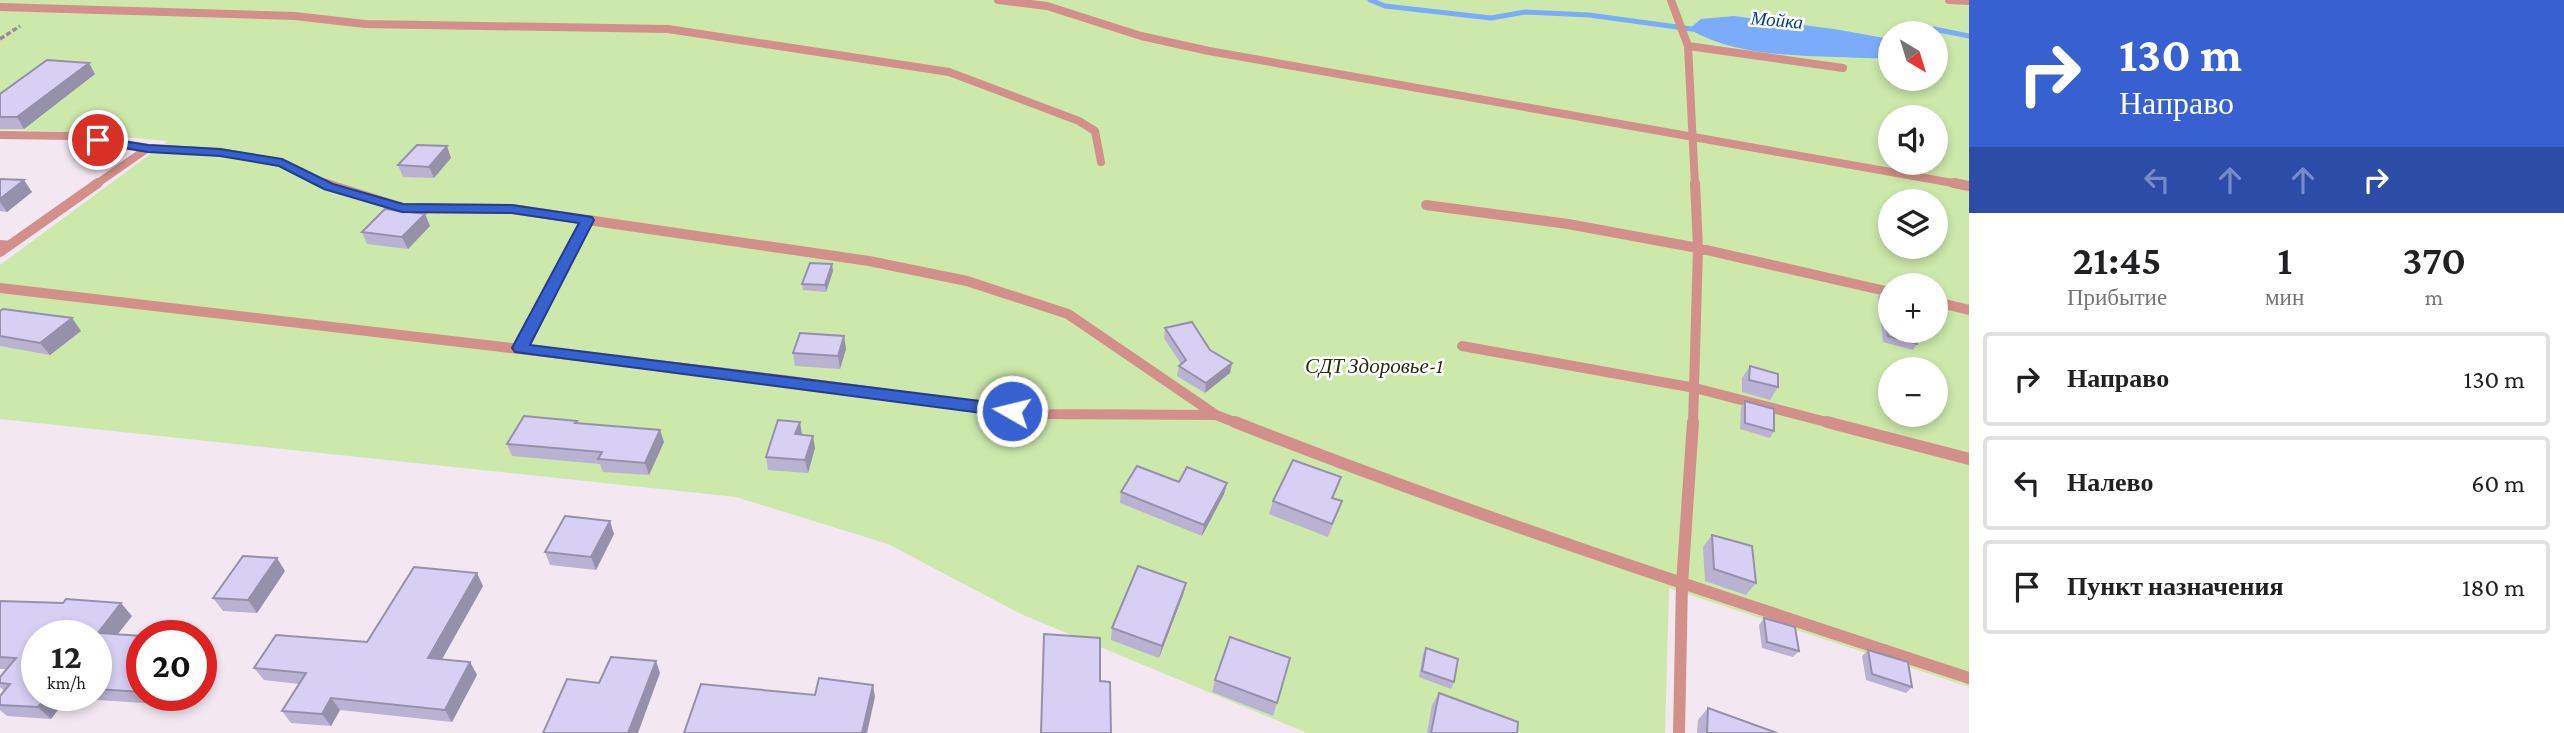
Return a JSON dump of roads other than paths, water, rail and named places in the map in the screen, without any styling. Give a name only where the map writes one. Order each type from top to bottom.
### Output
[{"type":"lane","points":[[75,8],[94,0]]},
{"type":"lane","points":[[998,0],[1046,6],[1141,36],[1209,51],[1969,187]]},
{"type":"lane","points":[[1671,0],[1688,46],[1698,248],[1695,388],[1682,584],[1679,733]]},
{"type":"lane","points":[[1949,0],[1969,1]]},
{"type":"lane","points":[[0,7],[295,16],[365,24],[668,29],[949,72],[1079,121],[1095,131],[1101,162]]},
{"type":"lane","points":[[1688,46],[1843,68]]},
{"type":"lane","points":[[0,135],[72,136],[148,148],[220,152],[282,163],[328,186],[402,208],[512,209],[869,261],[967,281],[1068,314],[1216,415],[1377,478],[1682,584],[1969,678]]},
{"type":"lane","points":[[2,247],[148,148]]},
{"type":"lane","points":[[1426,205],[1568,224],[1698,248],[1878,289]]},
{"type":"lane","points":[[520,348],[587,220]]},
{"type":"lane","points":[[0,288],[785,380],[1037,414],[1216,415]]},
{"type":"lane","points":[[1948,305],[1969,310]]},
{"type":"lane","points":[[1462,346],[1695,388],[1969,459]]},
{"type":"water","points":[[1734,16],[1878,37],[1878,58],[1798,55],[1742,49],[1706,38],[1689,29],[1701,19]]},
{"type":"waterway","name":"Мойка","points":[[1370,0],[1385,6],[1491,18],[1525,12],[1589,15],[1699,30]]},
{"type":"waterway","name":"Мойка","points":[[1948,32],[1969,36]]},
{"type":"park label","name":"СДТ Здоровье-1","points":[[1374,366]]}]
